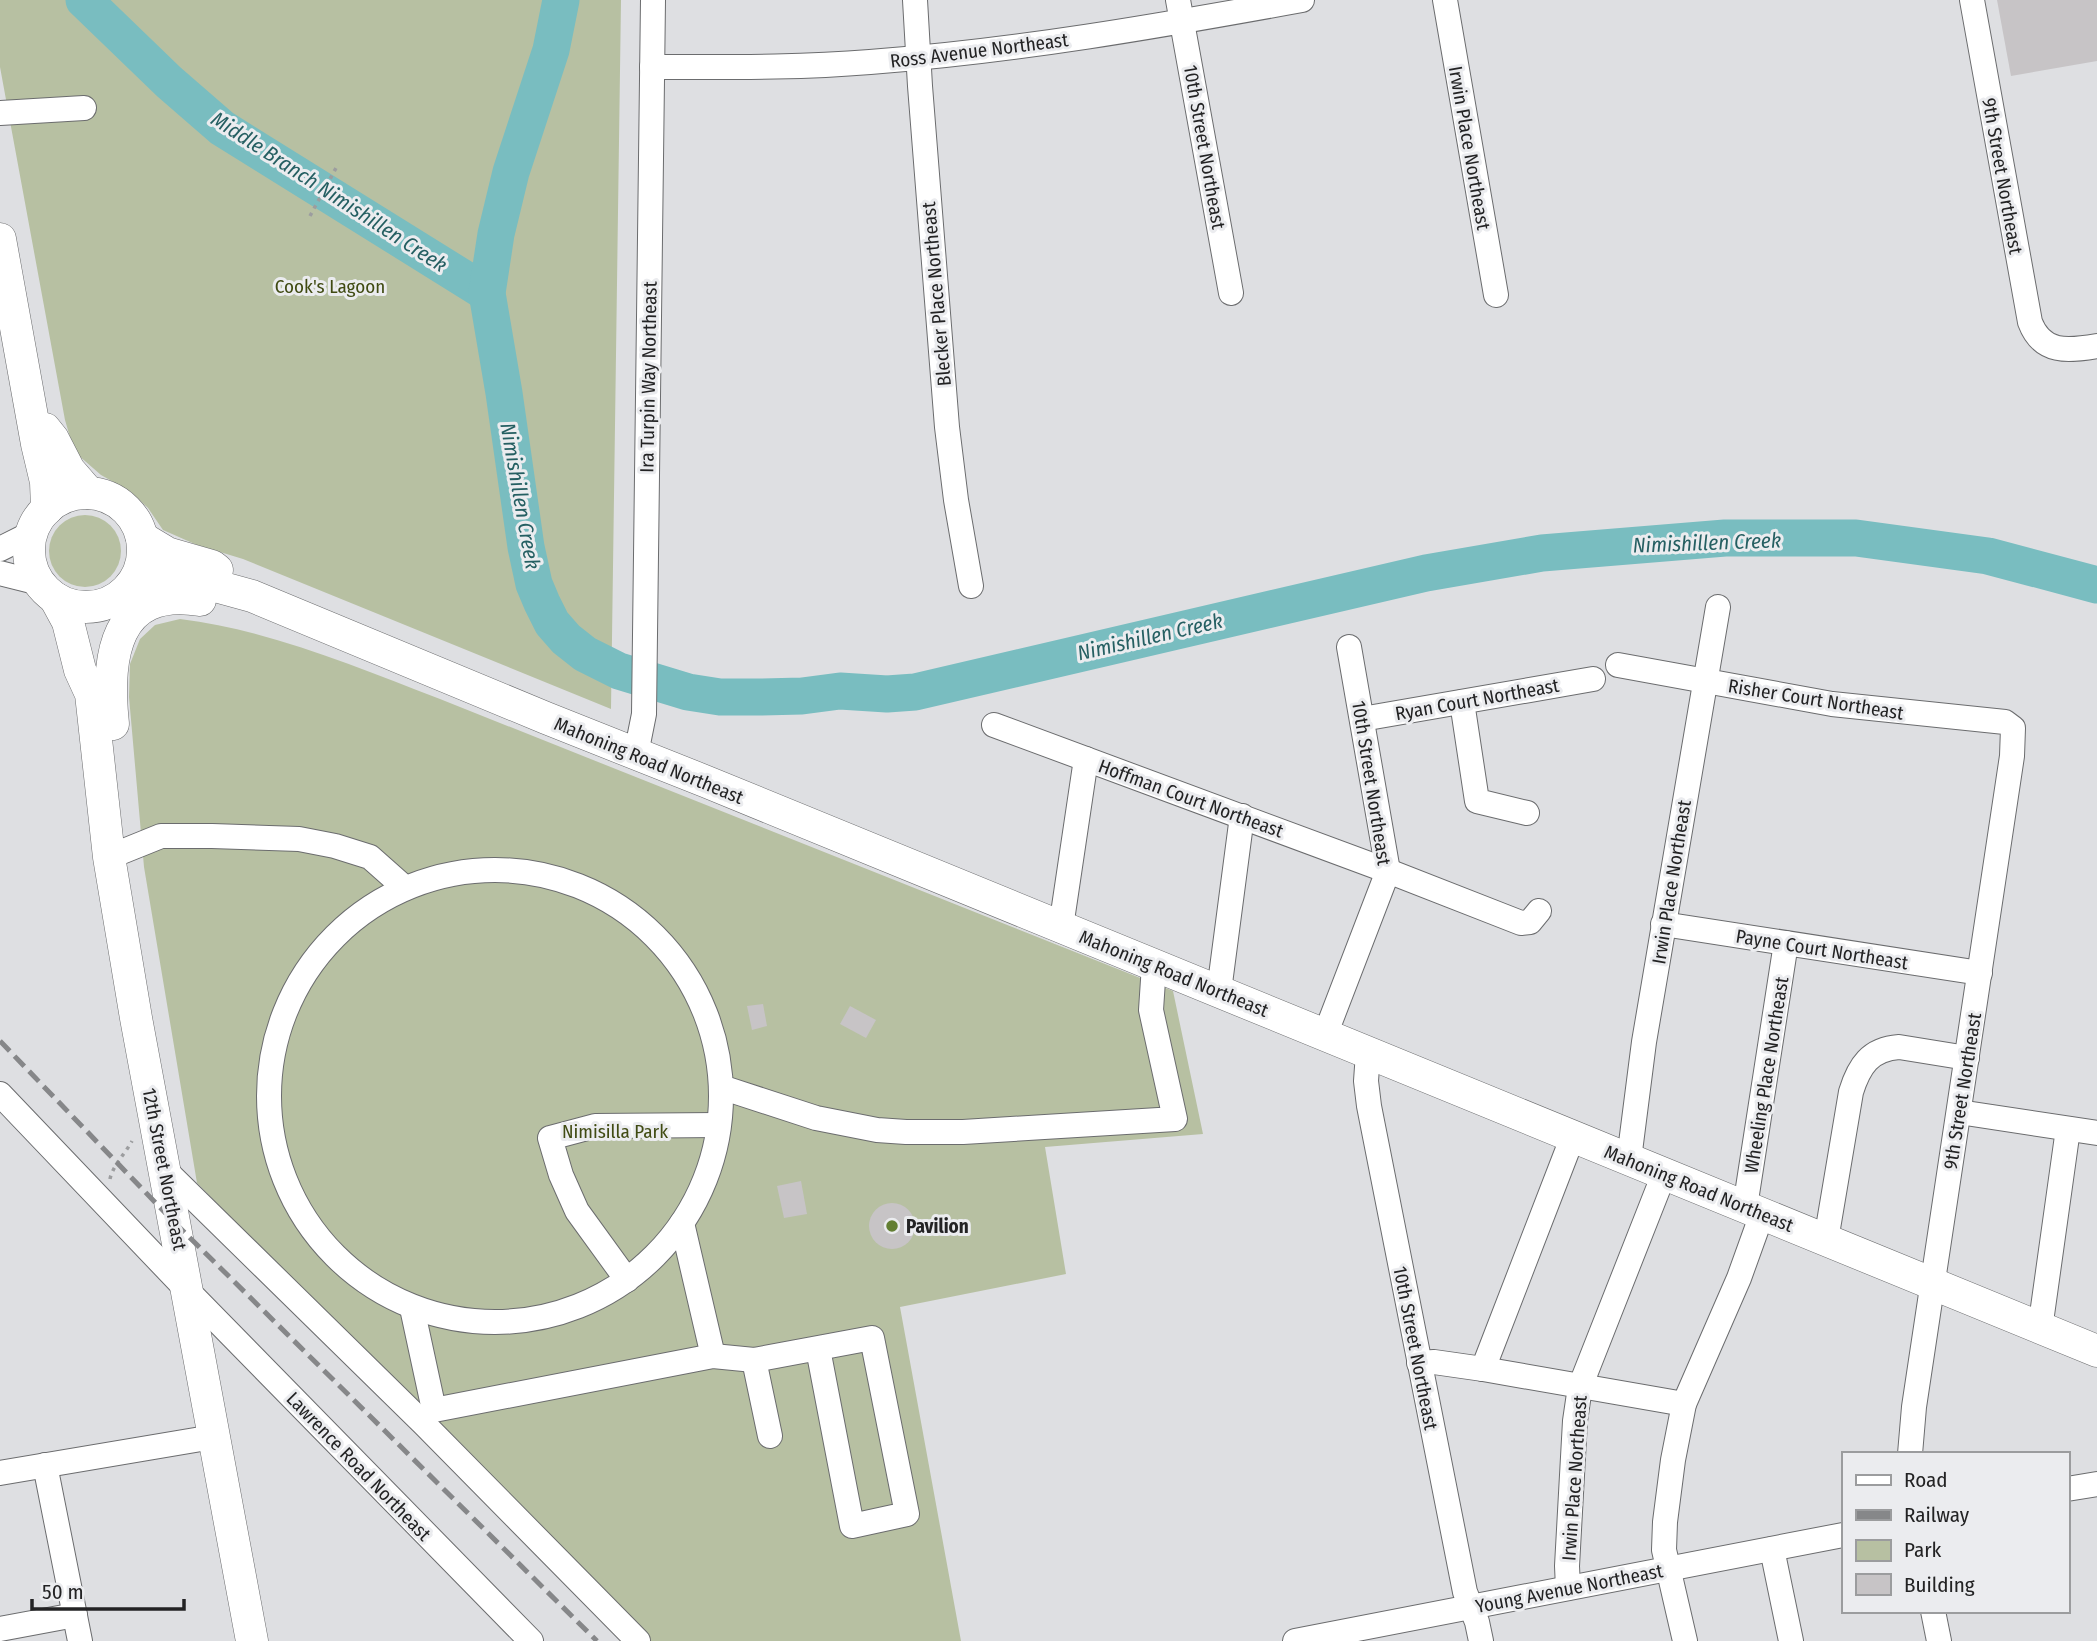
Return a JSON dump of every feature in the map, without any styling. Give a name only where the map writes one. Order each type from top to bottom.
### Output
[{"type":"main road","points":[[0,239],[8,328],[34,417],[46,482],[39,521],[29,548],[31,563],[47,591],[72,606],[87,608],[103,605],[126,590],[142,559],[142,538],[135,521],[125,509],[104,496],[89,493],[69,496],[39,521]]},
{"type":"main road","points":[[34,417],[53,439],[68,470],[89,493]]},
{"type":"main road","name":"Mahoning Road Northeast","points":[[142,538],[167,553],[212,566],[251,596]]},
{"type":"main road","name":"Mahoning Road Northeast","points":[[126,590],[157,579],[180,578],[208,582],[251,596],[2097,1351]]},
{"type":"main road","name":"12th Street Northeast","points":[[126,590],[104,624],[92,694],[109,857],[136,1018],[252,1641]]},
{"type":"main road","name":"12th Street Northeast","points":[[47,591],[68,622],[80,670],[92,694]]},
{"type":"main road","points":[[109,857],[121,812],[110,674],[118,636],[131,617],[156,601],[165,598],[188,598],[249,612],[325,641],[348,636]]},
{"type":"street","name":"Ira Turpin Way Northeast","points":[[636,754],[645,714],[653,0]]},
{"type":"street","name":"Blecker Place Northeast","points":[[915,0],[947,427],[971,586]]},
{"type":"street","name":"Ross Avenue Northeast","points":[[652,67],[778,67],[918,58],[1032,45],[1181,11],[1302,0]]},
{"type":"street","name":"Irwin Place Northeast","points":[[1445,0],[1496,295]]},
{"type":"street","name":"9th Street Northeast","points":[[1972,0],[2025,301],[2034,333],[2048,346],[2062,350],[2097,346]]},
{"type":"street","name":"10th Street Northeast","points":[[1181,11],[1231,293]]},
{"type":"street","points":[[0,113],[84,108]]},
{"type":"street","points":[[0,549],[39,521]]},
{"type":"street","points":[[0,573],[47,591]]},
{"type":"street","name":"Irwin Place Northeast","points":[[1629,1159],[1663,924],[1718,607]]},
{"type":"street","name":"10th Street Northeast","points":[[1325,1035],[1388,871],[1349,647]]},
{"type":"street","name":"Risher Court Northeast","points":[[1618,666],[1832,704],[2005,722],[2013,728]]},
{"type":"street","name":"Ryan Court Northeast","points":[[1362,719],[1593,679]]},
{"type":"street","points":[[1462,702],[1477,801],[1527,813]]},
{"type":"street","name":"Hoffman Court Northeast","points":[[993,725],[1388,871]]},
{"type":"street","name":"9th Street Northeast","points":[[1910,1452],[1914,1407],[2012,756],[2013,728]]},
{"type":"street","points":[[1061,927],[1086,759]]},
{"type":"street","points":[[1219,991],[1242,817]]},
{"type":"street","points":[[109,857],[161,836],[212,835],[299,839],[370,857],[405,888]]},
{"type":"street","points":[[498,870],[545,876],[568,883],[611,902],[658,941],[681,968],[693,989],[711,1033],[721,1087],[718,1125],[710,1164],[702,1187],[682,1223],[663,1248],[627,1280],[586,1304],[520,1322],[474,1322],[451,1319],[412,1308],[364,1282],[337,1258],[313,1231],[300,1211],[280,1168],[274,1144],[269,1097],[270,1073],[288,1003],[306,972],[345,927],[373,905],[405,888],[450,874],[498,870]]},
{"type":"street","points":[[1388,871],[1521,923],[1530,922],[1539,911]]},
{"type":"street","name":"Payne Court Northeast","points":[[1663,924],[1980,973]]},
{"type":"street","name":"Wheeling Place Northeast","points":[[1685,1641],[1664,1550],[1672,1460],[1684,1404],[1739,1278],[1753,1210],[1786,943]]},
{"type":"street","points":[[721,1087],[816,1118],[877,1130],[963,1132],[1175,1119],[1151,1010],[1154,965]]},
{"type":"street","points":[[1826,1240],[1851,1092],[1857,1071],[1866,1060],[1888,1048],[1899,1047],[1967,1058]]},
{"type":"street","name":"10th Street Northeast","points":[[1368,1053],[1366,1081],[1369,1106],[1465,1592],[1481,1641]]},
{"type":"street","name":"Lawrence Road Northeast","points":[[0,1094],[187,1290],[531,1641]]},
{"type":"street","points":[[1959,1112],[2097,1133]]},
{"type":"street","points":[[627,1280],[577,1211],[561,1175],[550,1138],[595,1126],[718,1125]]},
{"type":"street","points":[[2040,1329],[2068,1129]]},
{"type":"street","points":[[1483,1369],[1573,1136]]},
{"type":"street","points":[[166,1171],[429,1417],[638,1641]]},
{"type":"street","name":"Irwin Place Northeast","points":[[1568,1588],[1573,1447],[1580,1387],[1664,1174]]},
{"type":"street","points":[[682,1223],[713,1356]]},
{"type":"street","points":[[412,1308],[429,1417]]},
{"type":"street","points":[[429,1417],[713,1356],[754,1360],[872,1338],[907,1514],[852,1526],[818,1349]]},
{"type":"street","points":[[754,1360],[769,1436]]},
{"type":"street","points":[[1419,1363],[1434,1362],[1483,1369],[1684,1404]]},
{"type":"street","points":[[0,1473],[213,1437]]},
{"type":"street","points":[[45,1465],[80,1641]]},
{"type":"street","points":[[2069,1489],[2097,1484]]},
{"type":"street","name":"Young Avenue Northeast","points":[[1295,1641],[1842,1535]]},
{"type":"street","points":[[1772,1549],[1791,1641]]},
{"type":"street","points":[[1933,1613],[1939,1641]]},
{"type":"street","points":[[0,1629],[75,1615]]},
{"type":"path","points":[[310,216],[336,168]]},
{"type":"path","points":[[119,1188],[109,1178],[136,1133]]},
{"type":"green space","name":"Cook's Lagoon","points":[[0,0],[621,0],[611,709],[243,559],[197,545],[163,530],[148,508],[131,492],[101,475],[78,455],[65,420],[0,67]]},
{"type":"green space","points":[[85,515],[105,521],[115,531],[121,551],[115,571],[105,581],[85,587],[65,581],[55,571],[49,551],[55,531],[65,521]]},
{"type":"green space","name":"Nimisilla Park","points":[[180,619],[247,632],[345,663],[1173,991],[1203,1134],[1045,1147],[1066,1274],[900,1307],[961,1641],[646,1641],[197,1183],[144,867],[129,697],[130,664],[140,639],[155,625]]},
{"type":"building","points":[[1997,0],[2097,0],[2097,61],[2011,76]]},
{"type":"building","points":[[763,1004],[767,1026],[752,1030],[747,1006]]},
{"type":"building","points":[[850,1006],[876,1020],[866,1038],[840,1024]]},
{"type":"building","points":[[801,1181],[807,1214],[784,1218],[777,1186]]},
{"type":"building","name":"Pavilion","points":[[892,1203],[908,1210],[915,1226],[908,1242],[892,1249],[876,1242],[869,1226],[876,1210]]},
{"type":"waterway","name":"Middle Branch Nimishillen Creek","points":[[84,0],[169,82],[222,128],[487,293]]},
{"type":"waterway","name":"Nimishillen Creek","points":[[561,0],[551,50],[511,172],[496,234],[487,293],[534,584],[552,623],[566,639],[585,654],[619,671],[688,692],[720,697],[802,696],[840,691],[887,694],[915,692],[1426,573],[1542,553],[1725,538],[1856,538],[1988,556],[2097,585]]},
{"type":"railway","points":[[0,1041],[175,1223],[597,1641]]},
{"type":"place","name":"Pavilion","points":[[892,1226]]}]
